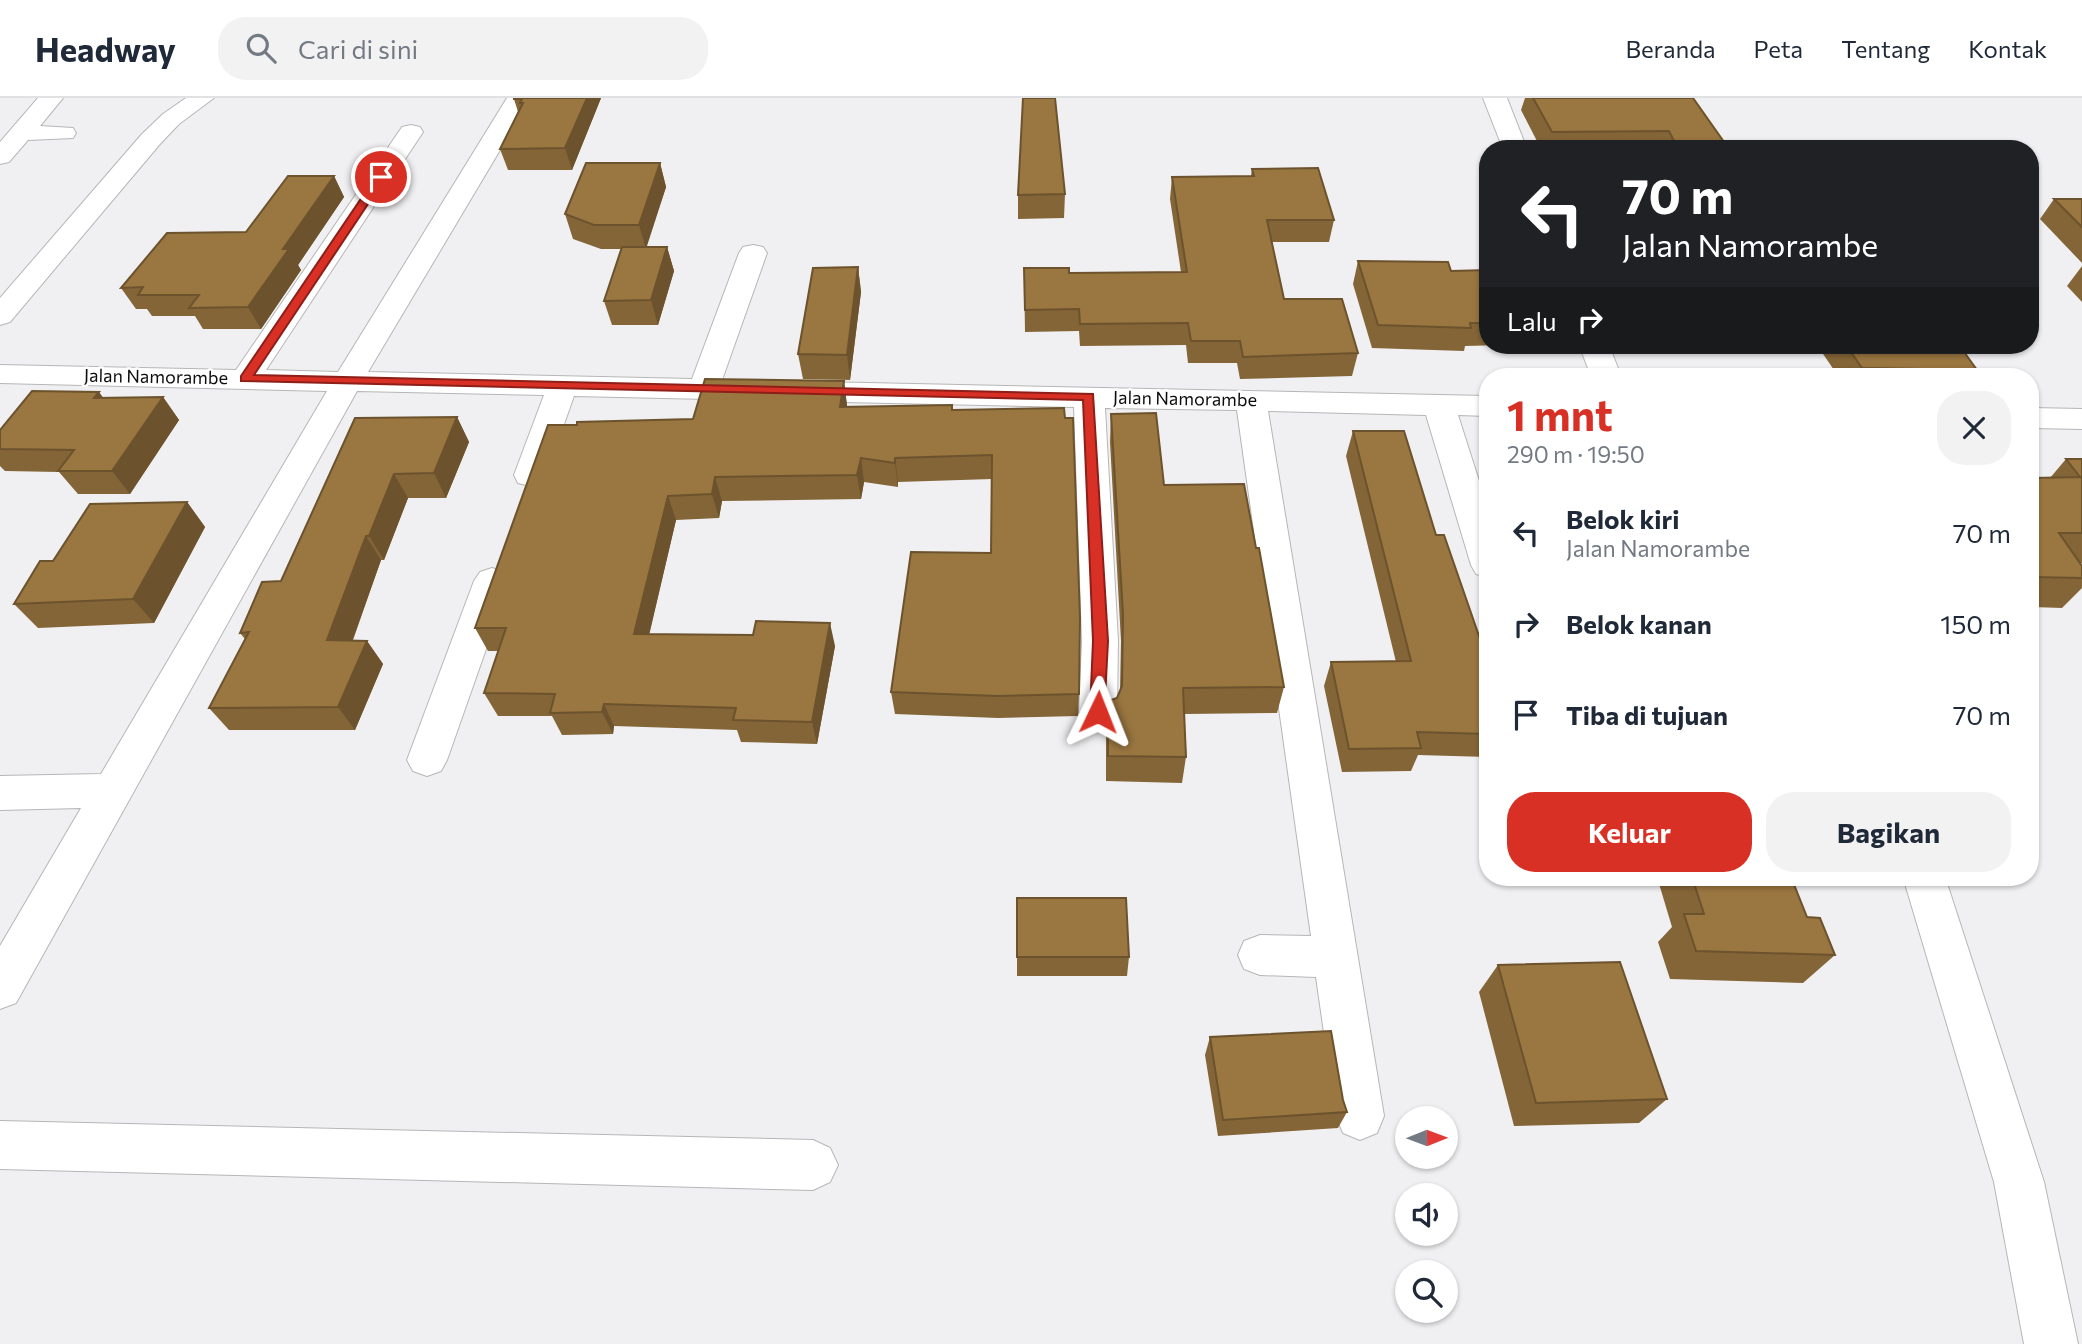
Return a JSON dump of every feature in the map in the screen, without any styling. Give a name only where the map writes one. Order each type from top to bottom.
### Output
[{"type":"street","points":[[0,157],[51,98]]},
{"type":"street","points":[[0,316],[151,139],[171,119],[202,98]]},
{"type":"street","points":[[0,988],[347,382],[519,98]]},
{"type":"street","points":[[1495,98],[1511,140]]},
{"type":"street","points":[[246,378],[411,132]]},
{"type":"street","points":[[19,133],[64,133]]},
{"type":"street","points":[[704,388],[753,253]]},
{"type":"street","name":"Jalan Namorambe","points":[[0,374],[1479,406]]},
{"type":"street","points":[[521,501],[563,385]]},
{"type":"street","points":[[1089,397],[1100,641],[1098,712]]},
{"type":"street","points":[[1251,401],[1360,1116]]},
{"type":"street","points":[[1439,405],[1479,536]]},
{"type":"street","points":[[2039,418],[2082,419]]},
{"type":"street","points":[[427,760],[502,553]]},
{"type":"street","points":[[0,793],[114,791]]},
{"type":"street","points":[[1927,886],[2020,1182],[2051,1344]]},
{"type":"street","points":[[1260,955],[1335,957]]},
{"type":"street","points":[[0,1145],[813,1165]]},
{"type":"building","points":[[514,98],[587,98],[565,148],[500,149],[523,103],[520,103],[522,99]]},
{"type":"building","points":[[1023,98],[1055,98],[1065,194],[1018,195]]},
{"type":"building","points":[[1533,98],[1693,98],[1723,140],[1674,140],[1669,131],[1552,132]]},
{"type":"building","points":[[586,163],[660,163],[639,225],[594,225],[565,214]]},
{"type":"building","points":[[1318,168],[1334,220],[1267,220],[1284,299],[1342,299],[1358,353],[1243,357],[1240,341],[1191,341],[1188,323],[1080,324],[1079,309],[1025,310],[1024,268],[1069,268],[1069,273],[1187,272],[1172,177],[1254,176],[1252,169]]},
{"type":"building","points":[[288,176],[334,176],[283,249],[289,249],[248,307],[189,308],[199,295],[138,295],[143,287],[121,288],[167,233],[246,232]]},
{"type":"building","points":[[2054,199],[2082,199],[2082,227]]},
{"type":"building","points":[[622,247],[667,247],[651,300],[604,301]]},
{"type":"building","points":[[1358,261],[1448,262],[1451,271],[1479,270],[1479,323],[1470,323],[1471,328],[1378,325]]},
{"type":"building","points":[[858,267],[847,355],[798,354],[813,268]]},
{"type":"building","points":[[1852,354],[1965,354],[1976,368],[1862,368]]},
{"type":"building","points":[[705,379],[844,381],[840,407],[952,405],[952,410],[1064,408],[1065,418],[1073,418],[1080,618],[1079,694],[997,696],[891,692],[911,552],[991,553],[992,455],[895,458],[895,463],[861,458],[857,475],[715,477],[712,494],[668,496],[634,634],[753,635],[756,621],[830,623],[812,722],[733,720],[736,708],[604,704],[602,712],[550,713],[555,694],[484,693],[506,628],[475,628],[548,425],[693,419]]},
{"type":"building","points":[[32,391],[99,392],[94,398],[163,397],[112,471],[58,471],[74,450],[0,449],[0,430]]},
{"type":"building","points":[[1156,413],[1164,485],[1244,484],[1256,548],[1259,548],[1284,687],[1183,688],[1186,757],[1108,756],[1108,701],[1117,698],[1122,686],[1123,614],[1111,414]]},
{"type":"building","points":[[457,417],[434,473],[394,474],[369,536],[366,536],[327,640],[367,641],[338,707],[209,708],[249,632],[240,633],[262,582],[281,581],[355,418]]},
{"type":"building","points":[[1353,431],[1404,431],[1436,535],[1444,535],[1479,636],[1479,734],[1417,732],[1421,748],[1349,749],[1331,662],[1411,661]]},
{"type":"building","points":[[2066,459],[2082,459],[2082,533],[2059,533],[2082,566],[2082,578],[2039,577],[2039,478],[2080,477]]},
{"type":"building","points":[[187,502],[133,599],[14,604],[40,561],[53,561],[90,504]]},
{"type":"building","points":[[1695,886],[1795,886],[1807,917],[1820,918],[1835,955],[1696,951],[1684,914],[1704,914]]},
{"type":"building","points":[[1017,898],[1126,898],[1129,957],[1017,957]]},
{"type":"building","points":[[1620,962],[1667,1099],[1536,1103],[1498,965]]},
{"type":"building","points":[[1331,1031],[1347,1112],[1223,1120],[1210,1037]]},
{"type":"route","points":[[381,177],[246,378],[1089,397],[1100,641],[1098,712]]}]
